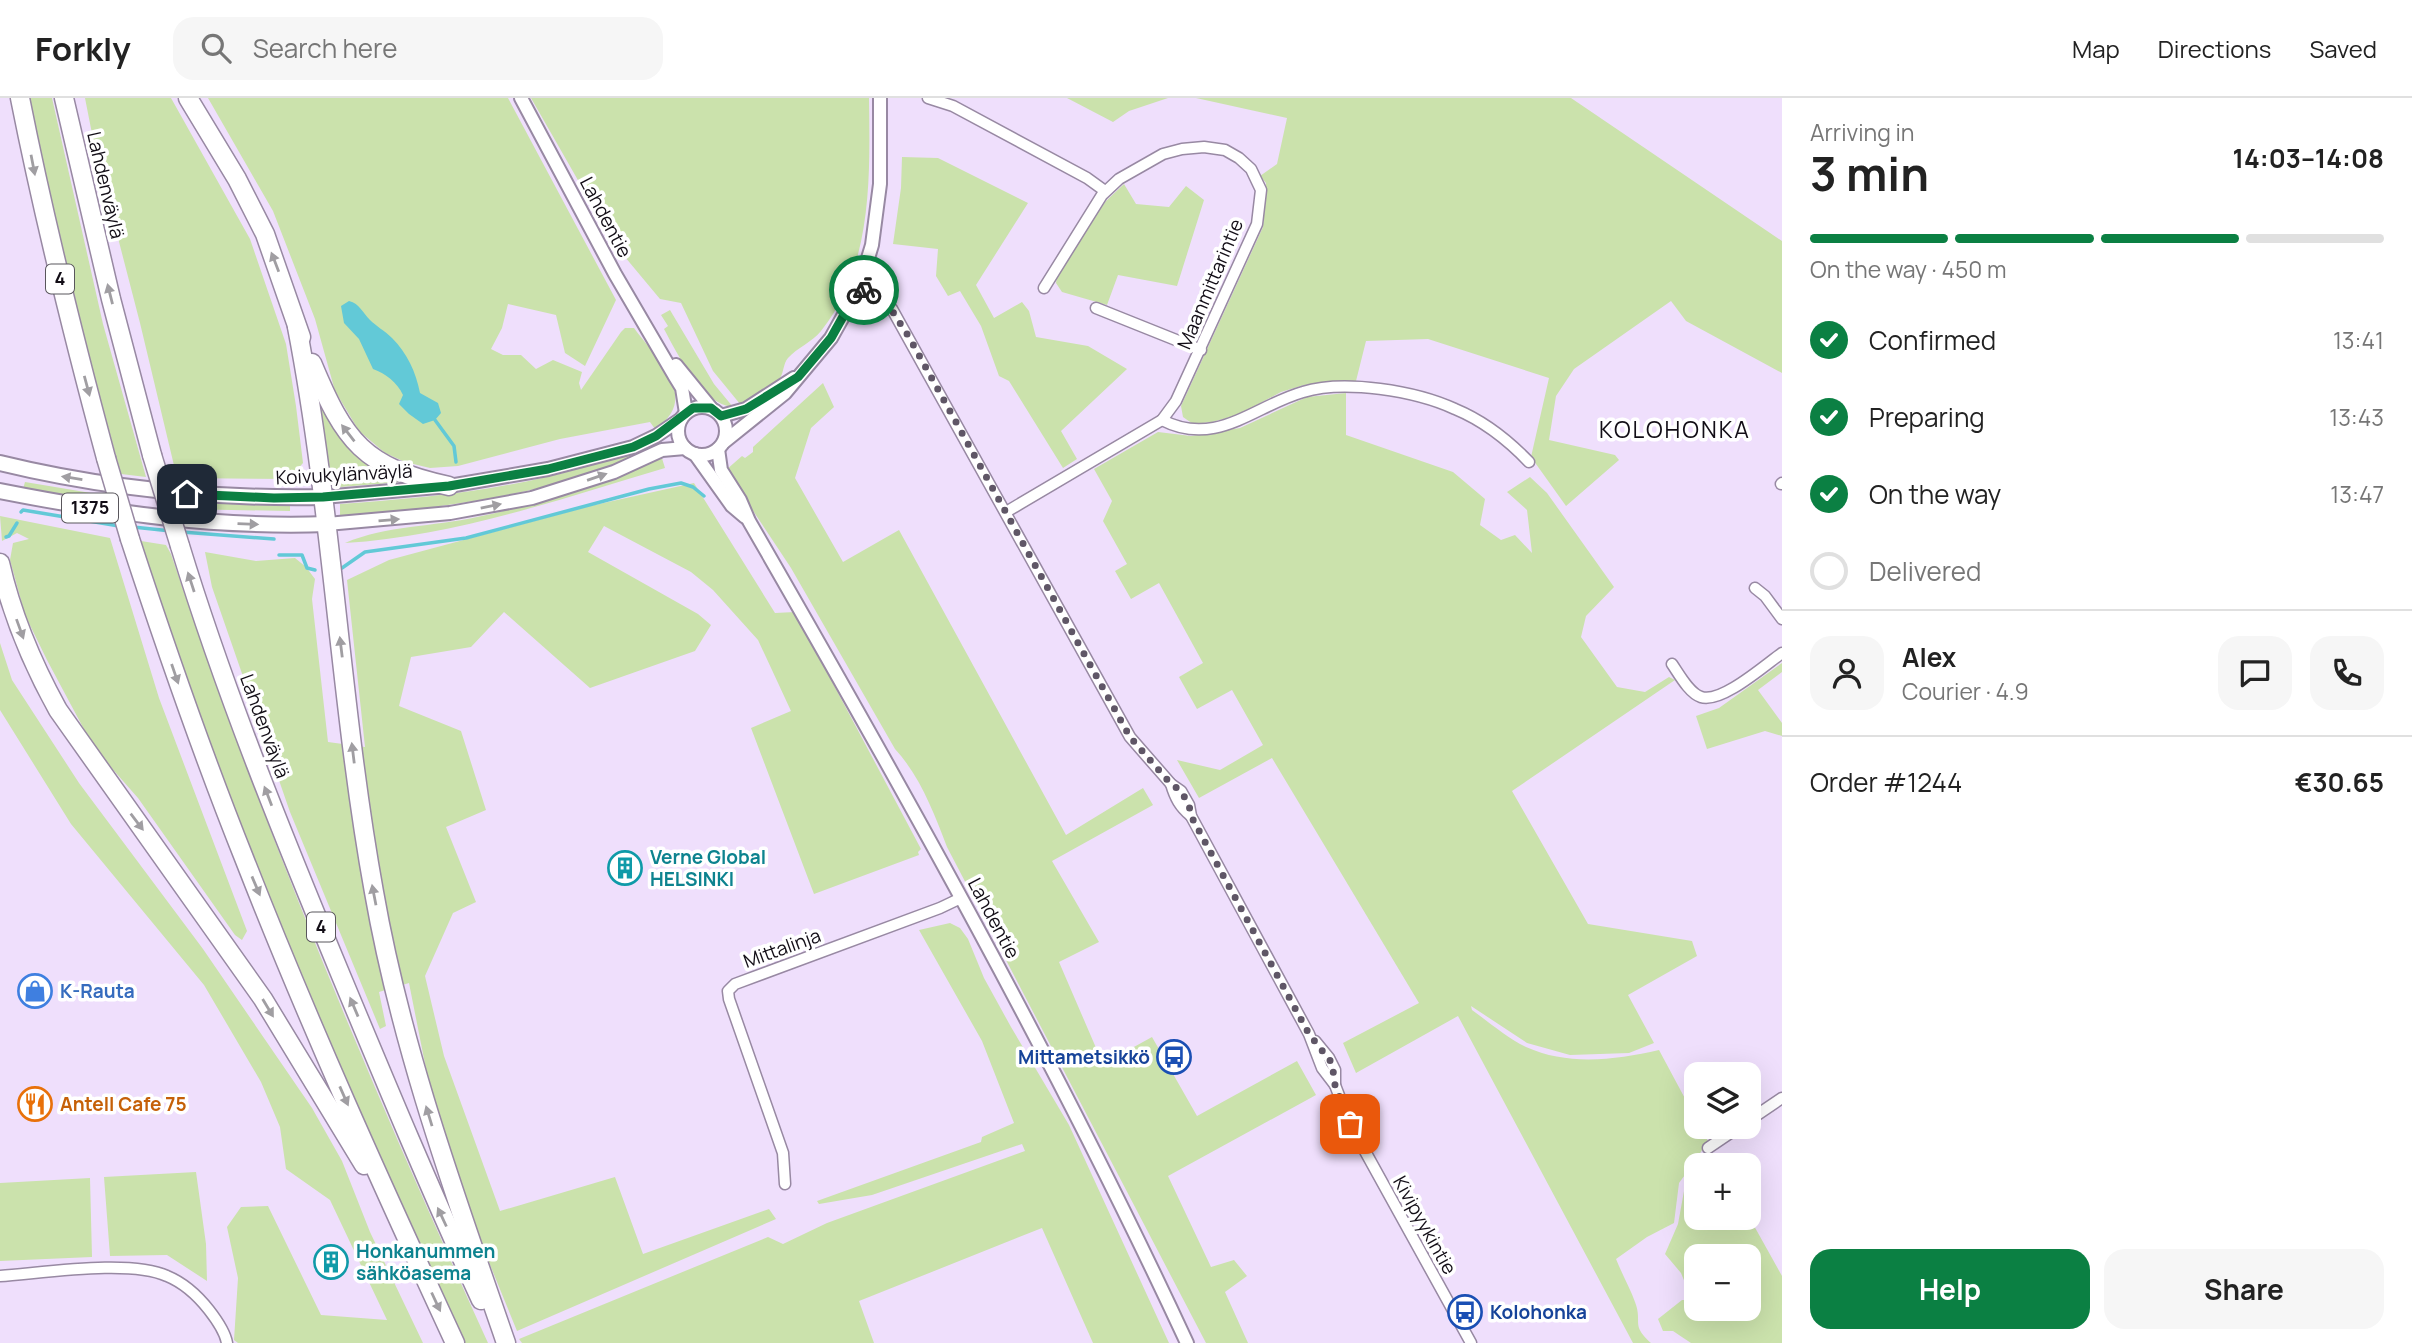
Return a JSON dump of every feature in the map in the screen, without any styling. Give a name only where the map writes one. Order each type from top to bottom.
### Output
[{"type":"highway","name":"4","points":[[20,98],[67,311],[106,458],[130,539],[196,733],[244,860],[398,1218],[455,1343]]},
{"type":"highway","name":"Lahdenväylä","points":[[64,98],[111,299],[152,455],[238,717],[284,840],[435,1200],[504,1343]]},
{"type":"highway","points":[[188,98],[237,179],[265,234],[297,327],[332,410],[356,443],[381,463],[403,474],[449,486]]},
{"type":"highway","points":[[297,327],[310,394],[357,790],[374,894],[410,1055],[504,1343]]},
{"type":"highway","points":[[0,563],[25,644],[58,710],[263,999],[398,1218]]},
{"type":"main road","name":"Lahdentie","points":[[521,98],[615,274],[682,388],[683,416]]},
{"type":"main road","points":[[798,377],[746,409],[716,412],[693,408],[683,416],[678,436],[690,451],[703,456],[721,446],[785,393],[831,338],[859,288],[872,245],[880,184],[880,98]]},
{"type":"main road","name":"Lahdentie","points":[[662,351],[716,412]]},
{"type":"main road","points":[[716,412],[727,432],[721,446]]},
{"type":"main road","name":"Koivukylänväylä","points":[[0,463],[140,489],[233,497],[323,497],[449,486],[548,469],[633,447],[656,436],[683,416]]},
{"type":"main road","name":"Lahdentie","points":[[721,446],[721,470],[858,710],[1079,1118],[1187,1343]]},
{"type":"main road","name":"1375","points":[[0,491],[146,517],[218,523],[327,524],[450,513],[532,498],[614,472],[662,450],[690,451]]},
{"type":"main road","name":"Lahdentie","points":[[690,451],[732,506],[749,521]]},
{"type":"street","points":[[880,98],[890,98]]},
{"type":"street","points":[[928,98],[953,106],[1087,178],[1105,191]]},
{"type":"street","name":"Maanmittarintie","points":[[1006,512],[1162,420],[1176,401],[1257,224],[1261,190],[1251,169],[1225,150],[1204,147],[1163,154],[1141,165],[1105,191],[1044,288]]},
{"type":"street","name":"Kivipyykintie","points":[[859,288],[878,297],[892,309],[1130,737],[1185,796],[1191,816],[1327,1066],[1350,1124],[1471,1343]]},
{"type":"street","points":[[1096,308],[1201,349]]},
{"type":"street","points":[[1162,420],[1173,426],[1215,428],[1238,422],[1304,391],[1346,386],[1365,388],[1391,391],[1453,408],[1492,430],[1529,462]]},
{"type":"street","points":[[1755,588],[1765,596],[1782,619]]},
{"type":"street","points":[[1672,664],[1695,693],[1707,698],[1725,693],[1782,653]]},
{"type":"street","name":"Mittalinja","points":[[785,1184],[783,1153],[729,999],[729,991],[735,984],[961,898]]},
{"type":"street","points":[[1761,1112],[1782,1098]]},
{"type":"street","points":[[1708,1148],[1721,1139]]},
{"type":"street","points":[[0,1276],[120,1268],[148,1270],[166,1275],[183,1284],[201,1300],[215,1317],[227,1343]]},
{"type":"green space","points":[[28,98],[52,98],[103,324],[146,477],[121,474],[66,274]]},
{"type":"green space","points":[[85,98],[171,98],[250,239],[286,344],[303,463],[289,479],[177,478],[95,149]]},
{"type":"green space","points":[[208,98],[508,98],[616,300],[585,366],[565,353],[556,315],[508,304],[502,328],[491,349],[503,355],[521,355],[536,369],[553,360],[582,372],[579,383],[581,390],[621,332],[625,328],[634,328],[663,365],[675,391],[675,404],[668,417],[655,429],[650,422],[560,439],[458,466],[430,468],[405,462],[385,453],[359,431],[335,391],[315,319],[273,211]]},
{"type":"green space","points":[[531,98],[869,98],[865,219],[851,278],[838,306],[821,331],[788,358],[781,376],[773,386],[740,404],[713,371],[681,303],[660,299],[615,245]]},
{"type":"green space","points":[[1067,98],[1168,98],[1129,111],[1113,122]]},
{"type":"green space","points":[[1196,98],[1571,98],[1782,241],[1782,373],[1686,321],[1671,301],[1574,369],[1556,396],[1549,440],[1615,455],[1619,460],[1566,506],[1531,457],[1549,378],[1428,339],[1366,341],[1356,381],[1304,385],[1281,392],[1238,415],[1193,424],[1183,417],[1181,406],[1263,227],[1266,183],[1260,176],[1277,164],[1287,118]]},
{"type":"green space","points":[[902,157],[938,158],[1028,203],[976,285],[994,318],[1022,302],[1029,311],[1036,337],[1088,346],[1127,369],[1061,431],[1077,459],[1063,468],[1009,381],[999,376],[981,326],[960,291],[948,296],[936,276],[938,249],[893,244],[901,188]]},
{"type":"green space","points":[[1124,184],[1136,204],[1169,207],[1186,186],[1204,200],[1177,286],[1118,275],[1107,305],[1062,292],[1056,283],[1058,270],[1106,201]]},
{"type":"green space","points":[[670,310],[714,384],[733,407],[711,397],[683,364],[664,329],[668,326],[661,315]]},
{"type":"green space","points":[[823,383],[834,407],[811,428],[795,478],[843,562],[899,530],[1066,835],[1143,788],[1153,805],[1052,861],[1099,942],[1059,962],[1103,1064],[1152,1037],[1197,1116],[1297,1061],[1316,1095],[1168,1176],[1211,1267],[1234,1260],[1247,1276],[1225,1292],[1248,1343],[1206,1343],[947,847],[919,783],[895,749],[791,568],[726,470],[742,456],[745,458],[753,452],[753,447]]},
{"type":"green space","points":[[316,393],[392,476],[403,482],[328,488]]},
{"type":"green space","points":[[1346,393],[1346,435],[1453,472],[1485,499],[1480,525],[1501,540],[1515,535],[1532,553],[1527,510],[1507,492],[1530,477],[1547,493],[1614,587],[1586,616],[1581,637],[1617,687],[1645,692],[1669,677],[1675,680],[1512,791],[1588,924],[1692,941],[1697,956],[1628,995],[1654,1043],[1629,1053],[1570,1055],[1527,1043],[1471,1006],[1472,1010],[1505,1035],[1526,1047],[1558,1057],[1609,1058],[1659,1050],[1684,1097],[1684,1139],[1708,1141],[1700,1153],[1684,1153],[1684,1176],[1679,1183],[1674,1223],[1647,1237],[1616,1259],[1635,1302],[1641,1332],[1651,1343],[1633,1343],[1458,1016],[1356,1073],[1343,1043],[1419,1003],[1272,758],[1199,798],[1177,760],[1220,770],[1263,745],[1232,690],[1197,709],[1179,677],[1203,663],[1159,583],[1131,599],[1115,571],[1127,564],[1103,521],[1112,501],[1094,469],[1158,432],[1191,436],[1240,428],[1307,397]]},
{"type":"green space","points":[[650,444],[653,449],[616,465],[539,488],[420,509],[340,517],[340,504],[498,487],[575,470]]},
{"type":"green space","points":[[661,455],[665,468],[547,504],[426,533],[345,543],[377,533],[501,512],[570,490]]},
{"type":"green space","points":[[25,482],[103,495],[106,503],[23,489]]},
{"type":"green space","points":[[694,483],[775,613],[795,612],[921,849],[919,855],[814,894],[751,728],[791,711],[758,640],[713,590],[691,572],[604,526],[588,552],[698,614],[711,625],[695,651],[590,688],[504,612],[471,647],[411,657],[399,706],[461,731],[486,810],[446,827],[476,902],[453,913],[425,976],[444,1056],[500,1211],[615,1177],[643,1254],[769,1209],[776,1219],[517,1331],[473,1223],[431,1094],[409,983],[379,992],[386,1026],[380,1029],[290,812],[212,587],[205,552],[256,561],[295,558],[306,567],[315,579],[312,599],[328,742],[365,747],[347,580],[389,560],[590,506]]},
{"type":"green space","points":[[179,502],[290,505],[290,511],[181,509]]},
{"type":"green space","points":[[0,516],[110,538],[159,698],[247,931],[242,940],[235,935],[138,798],[94,748],[25,615],[10,560],[13,543],[29,539],[17,533],[2,541]]},
{"type":"green space","points":[[141,541],[166,545],[171,554],[242,754],[319,953],[401,1149],[488,1343],[462,1343],[357,1107],[226,789],[196,708]]},
{"type":"green space","points":[[0,643],[12,680],[79,783],[203,949],[312,1108],[342,1161],[370,1232],[423,1343],[238,1343],[234,1340],[238,1278],[227,1227],[241,1207],[268,1206],[321,1315],[387,1320],[330,1200],[286,1169],[280,1127],[261,1082],[204,985],[71,824],[0,710]]},
{"type":"green space","points":[[1782,663],[1782,672],[1758,690],[1782,723],[1782,736],[1765,731],[1707,749],[1696,716],[1719,708]]},
{"type":"green space","points":[[950,923],[960,928],[968,939],[984,978],[1069,1125],[1169,1343],[1093,1343],[1042,1228],[859,1301],[874,1343],[522,1343],[519,1339],[768,1237],[783,1244],[827,1223],[1025,1151],[1022,1144],[872,1195],[819,1204],[817,1201],[981,1142],[982,1137],[1014,1123],[982,1041],[919,930]]},
{"type":"green space","points":[[196,1172],[206,1244],[207,1281],[167,1255],[110,1256],[104,1177]]},
{"type":"green space","points":[[90,1178],[92,1257],[0,1261],[0,1183]]},
{"type":"green space","points":[[1684,1191],[1684,1230],[1756,1230],[1782,1276],[1782,1343],[1691,1343],[1673,1331],[1663,1331],[1658,1319],[1682,1300],[1684,1321],[1761,1321],[1761,1244],[1684,1244],[1684,1280],[1665,1254],[1678,1224]]},
{"type":"water","points":[[349,301],[358,306],[402,350],[413,370],[420,393],[438,403],[441,413],[435,420],[423,424],[409,414],[399,404],[403,395],[398,386],[373,369],[359,339],[344,323],[341,306]]},
{"type":"waterway","points":[[435,420],[454,446],[456,462]]},
{"type":"waterway","points":[[342,568],[365,552],[466,538],[649,489],[681,483],[693,487],[704,496]]},
{"type":"waterway","points":[[21,512],[23,510],[119,526]]},
{"type":"waterway","points":[[6,537],[17,523]]},
{"type":"waterway","points":[[133,527],[171,531]]},
{"type":"waterway","points":[[182,532],[274,539]]},
{"type":"waterway","points":[[279,555],[302,555],[307,568],[315,570]]},
{"type":"way so far","points":[[864,290],[889,306],[909,337],[1130,737],[1185,796],[1191,816],[1309,1034],[1332,1063],[1335,1085],[1350,1124]]},
{"type":"place","name":"Verne Global HELSINKI","points":[[625,868]]},
{"type":"place","name":"K-Rauta","points":[[35,991]]},
{"type":"place","name":"Mittametsikkö","points":[[1174,1057]]},
{"type":"place","name":"Antell Cafe 75","points":[[35,1104]]},
{"type":"place","name":"Honkanummen sähköasema","points":[[331,1262]]},
{"type":"place","name":"Kolohonka","points":[[1465,1312]]},
{"type":"district","name":"KOLOHONKA","points":[[1675,430]]},
{"type":"route","points":[[187,494],[274,498],[386,493],[449,486],[548,469],[633,447],[656,436],[693,408],[711,408],[721,416],[742,411],[798,377],[831,338],[846,316],[859,288],[864,290]]}]
